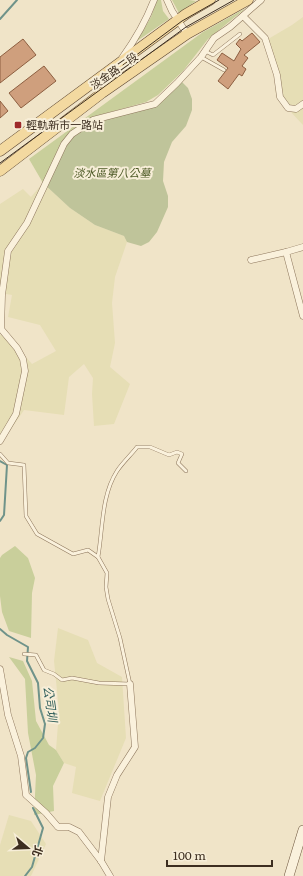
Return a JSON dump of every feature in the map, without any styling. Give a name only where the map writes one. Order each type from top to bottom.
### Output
[{"type":"main road","name":"淡金路二段","points":[[0,151],[178,20],[210,0]]},
{"type":"main road","name":"淡金路二段","points":[[0,171],[102,93],[187,34],[248,0]]},
{"type":"street","points":[[117,66],[139,32],[149,14],[154,0]]},
{"type":"street","points":[[167,0],[187,34]]},
{"type":"street","points":[[0,441],[16,414],[25,371],[23,359],[1,329],[1,295],[8,251],[27,223],[64,144],[72,134],[93,120],[155,104],[201,57],[214,38],[261,0]]},
{"type":"street","points":[[243,16],[265,38],[277,74],[280,97],[288,108],[296,109],[303,104]]},
{"type":"street","points":[[251,260],[303,247]]},
{"type":"street","points":[[286,252],[300,291],[303,316]]},
{"type":"street","points":[[0,669],[8,715],[21,756],[26,796],[46,813],[58,827],[69,827],[79,832],[101,861],[110,876]]},
{"type":"street","points":[[101,861],[108,797],[117,775],[136,747],[130,684]]},
{"type":"street","points":[[289,876],[303,830]]},
{"type":"lane","points":[[205,51],[213,55],[240,34]]},
{"type":"lane","points":[[201,57],[224,70]]},
{"type":"lane","points":[[98,557],[102,537],[104,503],[117,471],[137,447],[150,447],[169,456],[177,452],[182,454],[178,463],[186,471]]},
{"type":"lane","points":[[0,454],[8,463],[24,465],[26,516],[37,534],[73,554],[88,550],[98,557],[107,573],[106,587],[108,599],[120,638],[130,684],[99,683],[72,678],[62,680],[54,674],[44,670],[36,655],[24,654]]},
{"type":"shaded area","points":[[303,17],[303,125],[276,96],[272,64],[263,42]]},
{"type":"shaded area","points":[[43,183],[70,208],[95,225],[124,236],[127,242],[115,277],[112,303],[115,343],[110,367],[130,384],[114,424],[94,426],[92,394],[93,378],[84,364],[69,377],[64,415],[24,410],[0,445],[0,335],[6,335],[32,364],[56,351],[40,325],[8,317],[12,295],[0,293],[0,204],[23,189],[31,197]]},
{"type":"shaded area","points":[[58,628],[88,640],[97,663],[122,677],[126,738],[100,801],[72,793],[76,767],[64,763],[56,750],[59,711],[54,661]]},
{"type":"shaded area","points":[[9,815],[31,821],[46,844],[31,876],[0,876],[0,845]]},
{"type":"green space","points":[[157,0],[161,0],[163,11],[169,19],[137,41],[151,17]]},
{"type":"green space","points":[[172,0],[189,0],[196,1],[179,13]]},
{"type":"green space","points":[[246,8],[208,39],[183,71],[158,95],[146,102],[93,117],[61,143],[43,183],[29,159],[203,32]]},
{"type":"green space","name":"淡水區第八公墓","points":[[182,82],[188,88],[192,99],[192,110],[186,126],[172,142],[164,162],[163,181],[168,196],[168,207],[157,232],[149,242],[141,246],[127,242],[124,236],[95,225],[70,208],[43,183],[73,135],[94,122],[156,106]]},
{"type":"green space","points":[[15,546],[28,558],[35,578],[32,593],[31,638],[9,631],[2,612],[0,596],[0,558]]},
{"type":"green space","points":[[9,657],[23,661],[32,681],[36,721],[49,745],[56,750],[64,763],[53,786],[54,811],[34,815],[36,775],[28,733],[25,679]]},
{"type":"building","points":[[252,33],[260,42],[244,55],[248,58],[242,66],[246,69],[242,76],[239,74],[228,89],[218,81],[228,68],[217,60],[222,53],[234,61],[241,49],[236,44],[240,39],[242,41]]},
{"type":"building","points":[[23,39],[36,55],[0,83],[0,57]]},
{"type":"building","points":[[44,66],[56,81],[21,108],[9,93]]},
{"type":"building","points":[[0,101],[8,111],[0,118]]},
{"type":"waterway","name":"公司圳","points":[[0,19],[17,0]]},
{"type":"waterway","name":"公司圳","points":[[0,461],[7,465],[4,515],[0,521]]},
{"type":"waterway","name":"公司圳","points":[[0,629],[7,635],[28,647],[27,661],[38,683],[40,708],[45,724],[43,738],[35,748],[28,752],[26,758],[31,792]]},
{"type":"waterway","name":"公司圳","points":[[25,876],[32,867],[43,828],[33,808]]},
{"type":"tram line","points":[[123,65],[182,21],[219,0]]},
{"type":"tram line","points":[[0,163],[186,27],[234,0]]},
{"type":"place","name":"輕軌新市一路站","points":[[18,125]]}]
